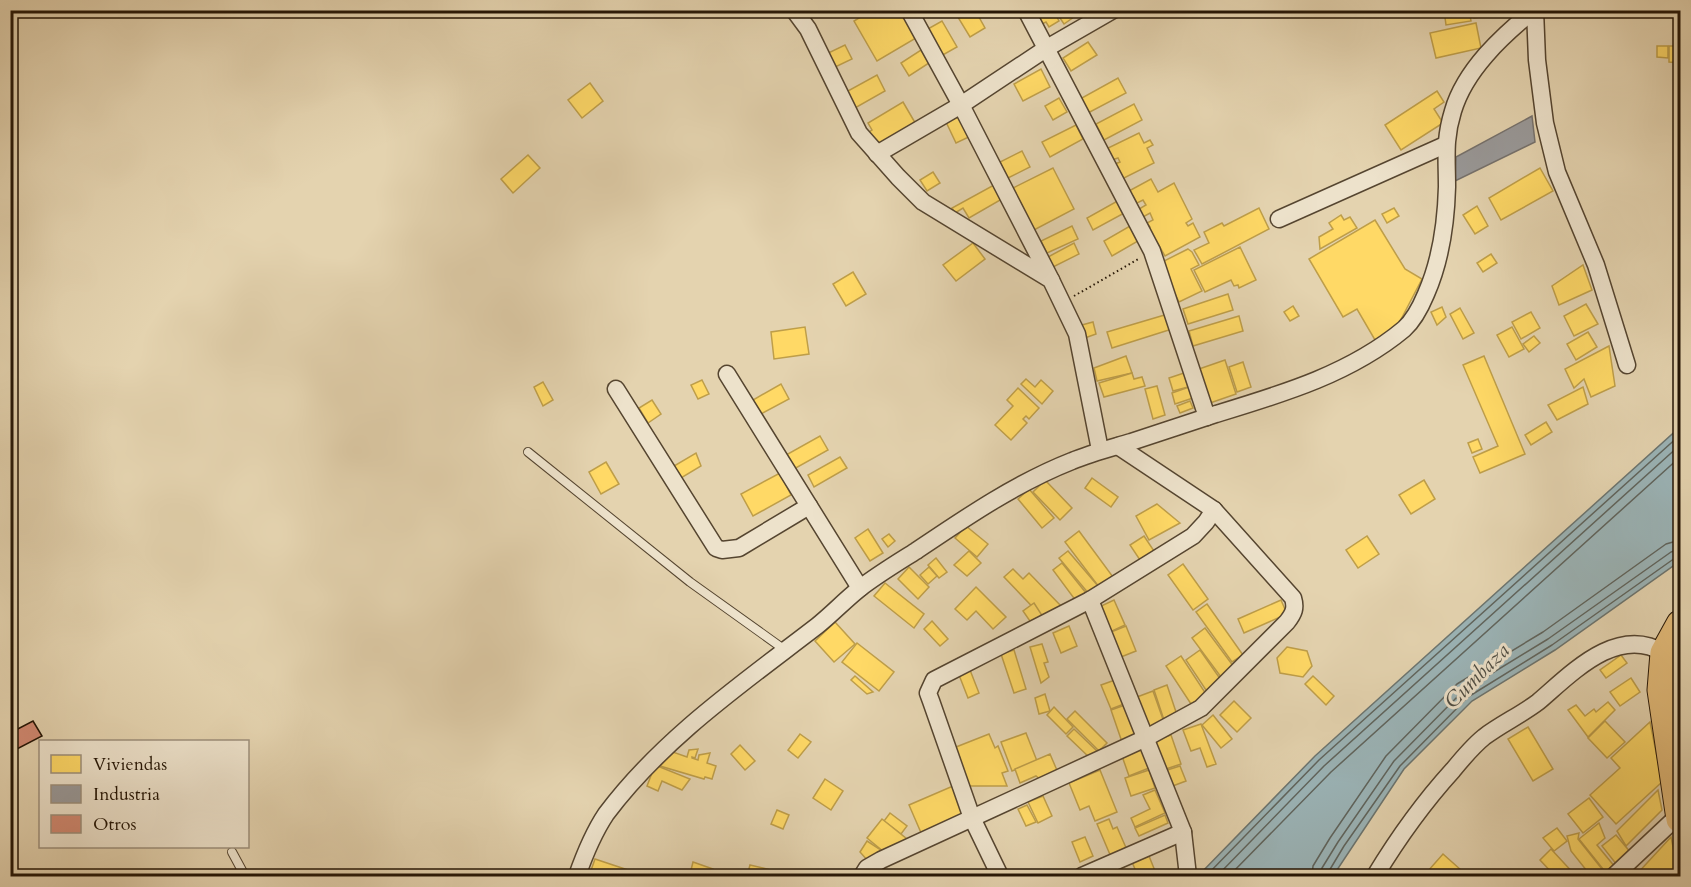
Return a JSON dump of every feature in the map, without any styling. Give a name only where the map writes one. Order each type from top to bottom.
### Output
[{"type":"main road","points":[[1680,624],[1664,654],[1661,690],[1680,816]]},
{"type":"street","points":[[794,10],[808,29],[859,133],[923,202],[1051,280]]},
{"type":"street","points":[[909,10],[961,105],[1077,334],[1100,450]]},
{"type":"street","points":[[1026,10],[1152,251],[1207,417]]},
{"type":"street","points":[[878,154],[961,105],[1047,48],[1113,10]]},
{"type":"street","points":[[577,876],[605,816],[644,770],[698,719],[754,672],[825,620],[860,588],[1001,496],[1067,462],[1287,392],[1335,373],[1390,340],[1408,325],[1422,304],[1442,246],[1447,187],[1445,145],[1453,109],[1469,78],[1492,49],[1534,10]]},
{"type":"street","points":[[1534,10],[1537,60],[1545,123],[1555,162],[1596,265],[1627,365]]},
{"type":"street","points":[[1279,219],[1445,145]]},
{"type":"street","points":[[727,374],[860,588]]},
{"type":"street","points":[[616,389],[716,548],[722,550],[739,548],[809,506]]},
{"type":"street","points":[[862,876],[867,868],[882,860],[1146,738],[1201,708],[1293,614],[1296,606],[1293,598],[1214,510],[1118,446]]},
{"type":"street","points":[[1000,876],[972,818],[928,693],[934,680],[1090,600],[1192,536],[1214,510]]},
{"type":"street","points":[[1090,600],[1183,832],[1188,876]]},
{"type":"street","points":[[1375,876],[1419,810],[1458,763],[1484,737],[1526,711],[1597,655],[1630,644],[1657,649],[1664,654]]},
{"type":"street","points":[[1614,876],[1680,816]]},
{"type":"street","points":[[1082,876],[1183,832]]},
{"type":"lane","points":[[528,452],[690,582],[785,650]]},
{"type":"lane","points":[[232,852],[245,876]]},
{"type":"path","points":[[1062,302],[1152,251]]},
{"type":"water","name":"Cumbaza","points":[[1680,427],[1680,561],[1555,650],[1472,701],[1404,769],[1333,876],[1198,876],[1315,756]]},
{"type":"building: Viviendas","points":[[872,10],[901,10],[916,38],[877,61],[854,21]]},
{"type":"building: Viviendas","points":[[961,10],[975,10],[985,28],[970,37],[956,14]]},
{"type":"building: Viviendas","points":[[1053,10],[1059,21],[1049,27],[1046,22],[1040,25],[1036,18]]},
{"type":"building: Viviendas","points":[[1058,10],[1080,10],[1081,12],[1064,24],[1056,12]]},
{"type":"building: Viviendas","points":[[1444,10],[1469,10],[1471,21],[1446,25]]},
{"type":"building: Viviendas","points":[[1473,10],[1486,10],[1487,16],[1474,18]]},
{"type":"building: Viviendas","points":[[942,21],[957,47],[941,56],[926,30]]},
{"type":"building: Viviendas","points":[[1476,23],[1481,48],[1436,58],[1430,33]]},
{"type":"building: Viviendas","points":[[1088,42],[1097,55],[1071,71],[1063,58]]},
{"type":"building: Viviendas","points":[[845,45],[852,59],[831,69],[824,55]]},
{"type":"building: Viviendas","points":[[1657,46],[1668,46],[1668,58],[1657,57]]},
{"type":"building: Viviendas","points":[[1669,46],[1680,46],[1680,63],[1669,62]]},
{"type":"building: Viviendas","points":[[921,50],[929,63],[909,76],[901,63]]},
{"type":"building: Viviendas","points":[[1041,69],[1050,87],[1023,101],[1014,84]]},
{"type":"building: Viviendas","points":[[877,75],[885,91],[855,108],[846,92]]},
{"type":"building: Viviendas","points":[[1118,78],[1126,93],[1088,113],[1080,99]]},
{"type":"building: Viviendas","points":[[590,83],[603,101],[582,118],[568,100]]},
{"type":"building: Viviendas","points":[[1437,91],[1444,102],[1434,109],[1443,123],[1401,150],[1385,125]]},
{"type":"building: Viviendas","points":[[1059,98],[1067,112],[1053,120],[1045,106]]},
{"type":"building: Viviendas","points":[[903,102],[917,126],[877,145],[869,132],[872,130],[868,123]]},
{"type":"building: Viviendas","points":[[1134,104],[1142,120],[1104,140],[1096,124]]},
{"type":"building: Viviendas","points":[[961,116],[971,136],[956,143],[946,122]]},
{"type":"building: Viviendas","points":[[1076,125],[1083,139],[1050,157],[1042,142]]},
{"type":"building: Viviendas","points":[[1139,133],[1144,143],[1150,140],[1153,145],[1147,148],[1154,163],[1122,179],[1115,164],[1120,162],[1118,158],[1112,160],[1106,149]]},
{"type":"building: Viviendas","points":[[1022,151],[1030,167],[1008,178],[1000,162]]},
{"type":"building: Viviendas","points":[[528,155],[540,168],[513,193],[501,179]]},
{"type":"building: Viviendas","points":[[1053,168],[1074,209],[1034,230],[1013,188]]},
{"type":"building: Viviendas","points":[[1540,168],[1553,191],[1501,220],[1489,198]]},
{"type":"building: Viviendas","points":[[933,172],[940,183],[927,191],[920,180]]},
{"type":"building: Viviendas","points":[[1151,179],[1158,192],[1174,183],[1192,219],[1186,223],[1188,226],[1193,223],[1200,237],[1165,256],[1158,244],[1156,246],[1147,229],[1150,227],[1147,223],[1153,220],[1150,213],[1143,217],[1139,209],[1146,205],[1143,200],[1137,203],[1127,192]]},
{"type":"building: Viviendas","points":[[994,185],[1002,199],[969,218],[963,208],[955,213],[952,208]]},
{"type":"building: Viviendas","points":[[1121,199],[1128,211],[1093,230],[1087,218]]},
{"type":"building: Viviendas","points":[[1477,206],[1488,226],[1475,234],[1463,215]]},
{"type":"building: Viviendas","points":[[1259,208],[1269,229],[1202,264],[1194,250],[1209,243],[1204,232],[1222,223],[1224,226]]},
{"type":"building: Viviendas","points":[[1394,208],[1399,216],[1387,223],[1382,214]]},
{"type":"building: Viviendas","points":[[1341,215],[1344,220],[1350,217],[1357,228],[1320,249],[1319,237],[1333,229],[1329,223]]},
{"type":"building: Viviendas","points":[[1375,220],[1405,269],[1422,279],[1397,327],[1375,340],[1357,309],[1343,317],[1309,259]]},
{"type":"building: Viviendas","points":[[1072,226],[1078,239],[1047,253],[1041,241]]},
{"type":"building: Viviendas","points":[[1130,226],[1138,241],[1112,256],[1104,241]]},
{"type":"building: Viviendas","points":[[973,243],[985,259],[956,281],[943,265]]},
{"type":"building: Viviendas","points":[[1074,243],[1079,254],[1053,267],[1048,257]]},
{"type":"building: Viviendas","points":[[1240,247],[1256,280],[1239,288],[1238,285],[1234,286],[1231,280],[1205,292],[1194,270]]},
{"type":"building: Viviendas","points":[[1188,249],[1199,265],[1191,269],[1202,291],[1179,302],[1160,263]]},
{"type":"building: Viviendas","points":[[1491,254],[1497,263],[1483,272],[1477,263]]},
{"type":"building: Viviendas","points":[[1583,265],[1592,290],[1559,305],[1552,286]]},
{"type":"building: Viviendas","points":[[853,272],[866,294],[846,306],[833,284]]},
{"type":"building: Viviendas","points":[[1228,294],[1233,310],[1188,324],[1183,309]]},
{"type":"building: Viviendas","points":[[1586,304],[1598,324],[1574,336],[1564,316]]},
{"type":"building: Viviendas","points":[[1293,306],[1299,316],[1290,321],[1284,312]]},
{"type":"building: Viviendas","points":[[1442,307],[1446,317],[1437,325],[1431,312]]},
{"type":"building: Viviendas","points":[[1460,308],[1474,333],[1463,339],[1450,314]]},
{"type":"building: Viviendas","points":[[1531,312],[1540,328],[1521,339],[1512,322]]},
{"type":"building: Viviendas","points":[[1168,314],[1172,329],[1112,348],[1107,332]]},
{"type":"building: Viviendas","points":[[1239,316],[1243,331],[1193,346],[1189,331]]},
{"type":"building: Viviendas","points":[[1093,322],[1096,334],[1082,339],[1078,326]]},
{"type":"building: Viviendas","points":[[805,327],[809,354],[774,359],[771,332]]},
{"type":"building: Viviendas","points":[[1512,327],[1524,349],[1509,357],[1497,335]]},
{"type":"building: Viviendas","points":[[1588,332],[1597,347],[1576,360],[1567,344]]},
{"type":"building: Viviendas","points":[[1534,336],[1540,343],[1529,352],[1523,344]]},
{"type":"building: Viviendas","points":[[1609,346],[1615,386],[1591,397],[1584,379],[1574,388],[1565,369]]},
{"type":"building: Viviendas","points":[[1126,356],[1132,373],[1097,381],[1094,368]]},
{"type":"building: Viviendas","points":[[1484,356],[1525,454],[1480,473],[1473,457],[1498,446],[1463,365]]},
{"type":"building: Viviendas","points":[[1225,360],[1236,394],[1210,403],[1199,369]]},
{"type":"building: Viviendas","points":[[1243,362],[1251,387],[1237,392],[1229,367]]},
{"type":"building: Viviendas","points":[[1132,373],[1134,379],[1142,377],[1145,386],[1104,397],[1099,383]]},
{"type":"building: Viviendas","points":[[1184,373],[1188,387],[1173,391],[1169,378]]},
{"type":"building: Viviendas","points":[[1026,379],[1035,387],[1041,380],[1053,391],[1042,404],[1021,384]]},
{"type":"building: Viviendas","points":[[702,380],[709,394],[698,399],[691,385]]},
{"type":"building: Viviendas","points":[[543,382],[553,400],[543,406],[534,387]]},
{"type":"building: Viviendas","points":[[781,384],[789,399],[761,414],[753,400]]},
{"type":"building: Viviendas","points":[[1157,386],[1165,415],[1153,419],[1145,389]]},
{"type":"building: Viviendas","points":[[1189,387],[1193,398],[1175,404],[1172,393]]},
{"type":"building: Viviendas","points":[[1583,387],[1588,404],[1557,420],[1548,405]]},
{"type":"building: Viviendas","points":[[1018,388],[1039,408],[1029,419],[1026,416],[1023,419],[1027,423],[1011,440],[995,425],[1013,406],[1007,400]]},
{"type":"building: Viviendas","points":[[652,400],[661,414],[648,423],[639,408]]},
{"type":"building: Viviendas","points":[[1190,401],[1193,408],[1180,413],[1177,406]]},
{"type":"building: Viviendas","points":[[1546,422],[1552,432],[1531,445],[1525,435]]},
{"type":"building: Viviendas","points":[[820,436],[828,450],[794,469],[786,455]]},
{"type":"building: Viviendas","points":[[1478,439],[1482,449],[1472,453],[1468,443]]},
{"type":"building: Viviendas","points":[[696,453],[701,466],[681,478],[674,466]]},
{"type":"building: Viviendas","points":[[840,457],[847,468],[814,487],[808,475]]},
{"type":"building: Viviendas","points":[[606,462],[619,484],[601,494],[589,472]]},
{"type":"building: Viviendas","points":[[780,473],[791,495],[753,516],[741,494]]},
{"type":"building: Viviendas","points":[[1092,478],[1118,497],[1111,507],[1085,488]]},
{"type":"building: Viviendas","points":[[1045,480],[1072,508],[1060,520],[1033,492]]},
{"type":"building: Viviendas","points":[[1424,480],[1435,499],[1411,514],[1399,495]]},
{"type":"building: Viviendas","points":[[1029,489],[1054,518],[1042,528],[1018,499]]},
{"type":"building: Viviendas","points":[[1157,504],[1180,523],[1149,540],[1136,516]]},
{"type":"building: Viviendas","points":[[966,526],[988,544],[977,557],[955,538]]},
{"type":"building: Viviendas","points":[[868,529],[883,553],[870,561],[855,538]]},
{"type":"building: Viviendas","points":[[1079,531],[1113,577],[1099,587],[1065,542]]},
{"type":"building: Viviendas","points":[[889,534],[895,541],[888,547],[882,539]]},
{"type":"building: Viviendas","points":[[1144,536],[1154,551],[1140,560],[1130,545]]},
{"type":"building: Viviendas","points":[[1367,536],[1379,554],[1358,568],[1346,550]]},
{"type":"building: Viviendas","points":[[969,551],[981,563],[967,576],[954,565]]},
{"type":"building: Viviendas","points":[[1068,551],[1098,586],[1089,594],[1059,558]]},
{"type":"building: Viviendas","points":[[936,558],[947,572],[939,578],[928,565]]},
{"type":"building: Viviendas","points":[[1062,563],[1086,593],[1076,601],[1053,570]]},
{"type":"building: Viviendas","points":[[1183,564],[1208,599],[1193,610],[1168,575]]},
{"type":"building: Viviendas","points":[[909,567],[929,587],[918,599],[898,579]]},
{"type":"building: Viviendas","points":[[929,567],[937,576],[928,584],[920,575]]},
{"type":"building: Viviendas","points":[[1013,569],[1023,579],[1029,573],[1062,607],[1047,622],[1004,577]]},
{"type":"building: Viviendas","points":[[885,583],[924,614],[914,628],[874,596]]},
{"type":"building: Viviendas","points":[[976,587],[1006,617],[993,629],[976,611],[967,620],[955,609]]},
{"type":"building: Viviendas","points":[[1114,600],[1125,625],[1110,632],[1099,607]]},
{"type":"building: Viviendas","points":[[1281,600],[1287,614],[1244,633],[1238,619]]},
{"type":"building: Viviendas","points":[[1034,603],[1043,617],[1032,624],[1023,611]]},
{"type":"building: Viviendas","points":[[1207,604],[1243,655],[1232,662],[1196,612]]},
{"type":"building: Viviendas","points":[[932,621],[948,639],[940,646],[924,629]]},
{"type":"building: Viviendas","points":[[835,622],[855,644],[834,662],[815,641]]},
{"type":"building: Viviendas","points":[[1069,626],[1077,646],[1061,653],[1053,633]]},
{"type":"building: Viviendas","points":[[1126,626],[1136,651],[1121,657],[1111,632]]},
{"type":"building: Viviendas","points":[[1205,628],[1234,667],[1221,677],[1192,638]]},
{"type":"building: Viviendas","points":[[857,643],[894,672],[879,691],[842,662]]},
{"type":"building: Viviendas","points":[[1042,644],[1048,662],[1044,663],[1049,677],[1041,683],[1030,647]]},
{"type":"building: Viviendas","points":[[1287,647],[1307,651],[1312,666],[1303,677],[1280,673],[1277,658]]},
{"type":"building: Viviendas","points":[[1014,650],[1026,689],[1014,693],[1001,654]]},
{"type":"building: Viviendas","points":[[1200,650],[1221,680],[1206,690],[1186,660]]},
{"type":"building: Viviendas","points":[[1621,655],[1627,663],[1606,678],[1600,670]]},
{"type":"building: Viviendas","points":[[1181,656],[1206,694],[1191,704],[1166,666]]},
{"type":"building: Viviendas","points":[[970,670],[979,693],[968,698],[959,675]]},
{"type":"building: Viviendas","points":[[855,676],[873,692],[867,694],[851,680]]},
{"type":"building: Viviendas","points":[[1313,676],[1334,696],[1326,705],[1305,684]]},
{"type":"building: Viviendas","points":[[1631,678],[1640,692],[1620,706],[1610,692]]},
{"type":"building: Viviendas","points":[[1115,680],[1124,704],[1111,709],[1101,685]]},
{"type":"building: Viviendas","points":[[1167,685],[1177,715],[1164,720],[1154,690]]},
{"type":"building: Viviendas","points":[[1153,691],[1165,725],[1149,730],[1137,697]]},
{"type":"building: Viviendas","points":[[1045,694],[1050,711],[1039,714],[1035,698]]},
{"type":"building: Viviendas","points":[[1234,701],[1251,718],[1237,732],[1220,715]]},
{"type":"building: Viviendas","points":[[1608,702],[1615,710],[1588,737],[1568,710],[1576,705],[1585,716],[1594,709],[1596,712]]},
{"type":"building: Viviendas","points":[[1125,705],[1136,737],[1122,742],[1111,710]]},
{"type":"building: Viviendas","points":[[1054,707],[1073,727],[1066,734],[1047,715]]},
{"type":"building: Viviendas","points":[[1075,711],[1107,743],[1099,751],[1067,719]]},
{"type":"building: Viviendas","points":[[1213,715],[1232,739],[1221,748],[1202,725]]},
{"type":"building: Viviendas","points":[[1605,721],[1625,742],[1607,758],[1588,738]]},
{"type":"building: Viviendas","points":[[1650,722],[1662,782],[1616,824],[1590,795],[1620,768],[1611,758]]},
{"type":"building: Viviendas","points":[[1201,724],[1216,764],[1207,767],[1200,748],[1191,751],[1183,730]]},
{"type":"building: Viviendas","points":[[1528,727],[1553,769],[1533,781],[1508,739]]},
{"type":"building: Viviendas","points":[[1074,729],[1098,752],[1091,759],[1067,736]]},
{"type":"building: Viviendas","points":[[1026,733],[1037,761],[1012,771],[1001,742]]},
{"type":"building: Viviendas","points":[[800,734],[811,742],[798,758],[788,750]]},
{"type":"building: Viviendas","points":[[989,734],[995,748],[998,746],[1008,771],[1002,773],[1007,786],[966,786],[951,749]]},
{"type":"building: Viviendas","points":[[1171,735],[1181,764],[1163,770],[1153,741]]},
{"type":"building: Viviendas","points":[[740,745],[755,761],[745,770],[731,754]]},
{"type":"building: Viviendas","points":[[1141,748],[1149,768],[1129,776],[1122,756]]},
{"type":"building: Viviendas","points":[[698,749],[695,758],[692,758],[698,760],[699,755],[710,753],[707,763],[716,766],[712,779],[705,777],[704,779],[660,766],[673,752],[687,757],[689,750]]},
{"type":"building: Viviendas","points":[[1050,754],[1059,775],[1043,782],[1036,776],[1020,783],[1015,769]]},
{"type":"building: Viviendas","points":[[655,765],[690,779],[682,790],[662,781],[658,791],[647,786]]},
{"type":"building: Viviendas","points":[[1180,766],[1186,781],[1170,787],[1164,771]]},
{"type":"building: Viviendas","points":[[1100,770],[1117,812],[1095,821],[1089,806],[1080,810],[1069,783]]},
{"type":"building: Viviendas","points":[[1149,770],[1155,788],[1131,796],[1125,778]]},
{"type":"building: Viviendas","points":[[825,779],[843,791],[831,810],[813,798]]},
{"type":"building: Viviendas","points":[[953,786],[965,815],[922,835],[909,805]]},
{"type":"building: Viviendas","points":[[1155,790],[1165,813],[1135,827],[1131,818],[1150,809],[1143,795]]},
{"type":"building: Viviendas","points":[[1658,790],[1662,810],[1626,846],[1617,831]]},
{"type":"building: Viviendas","points":[[1043,796],[1052,816],[1038,823],[1028,802]]},
{"type":"building: Viviendas","points":[[1589,798],[1603,817],[1583,833],[1568,814]]},
{"type":"building: Viviendas","points":[[1027,805],[1036,822],[1026,826],[1018,809]]},
{"type":"building: Viviendas","points":[[777,810],[789,815],[783,829],[771,824]]},
{"type":"building: Viviendas","points":[[890,813],[907,826],[901,834],[884,821]]},
{"type":"building: Viviendas","points":[[1165,815],[1168,823],[1139,836],[1135,828]]},
{"type":"building: Viviendas","points":[[882,819],[907,839],[884,852],[867,838]]},
{"type":"building: Viviendas","points":[[1109,819],[1113,829],[1117,827],[1127,850],[1111,857],[1097,824]]},
{"type":"building: Viviendas","points":[[1599,823],[1605,838],[1597,845],[1615,867],[1607,874],[1579,839]]},
{"type":"building: Viviendas","points":[[1557,828],[1567,841],[1554,851],[1543,838]]},
{"type":"building: Viviendas","points":[[1579,833],[1578,839],[1606,874],[1603,876],[1591,876],[1571,851],[1567,836]]},
{"type":"building: Viviendas","points":[[1616,835],[1631,853],[1617,865],[1602,846]]},
{"type":"building: Viviendas","points":[[1085,837],[1093,856],[1080,862],[1072,842]]},
{"type":"building: Viviendas","points":[[1671,837],[1679,876],[1659,876],[1654,871],[1649,876],[1635,876]]},
{"type":"building: Viviendas","points":[[867,841],[881,850],[868,861],[860,852]]},
{"type":"building: Viviendas","points":[[1551,849],[1576,876],[1555,876],[1540,860]]},
{"type":"building: Viviendas","points":[[1443,854],[1461,870],[1456,876],[1433,876],[1427,872]]},
{"type":"building: Viviendas","points":[[1149,856],[1157,876],[1138,876],[1132,862]]},
{"type":"building: Viviendas","points":[[595,859],[634,872],[632,876],[589,876]]},
{"type":"building: Viviendas","points":[[693,862],[713,869],[711,876],[691,870]]},
{"type":"building: Viviendas","points":[[750,865],[771,870],[769,876],[747,876]]},
{"type":"building: Industria","points":[[1532,116],[1535,142],[1455,181],[1456,157]]},
{"type":"building: Otros","points":[[33,721],[42,736],[15,750],[10,741],[10,733]]}]
